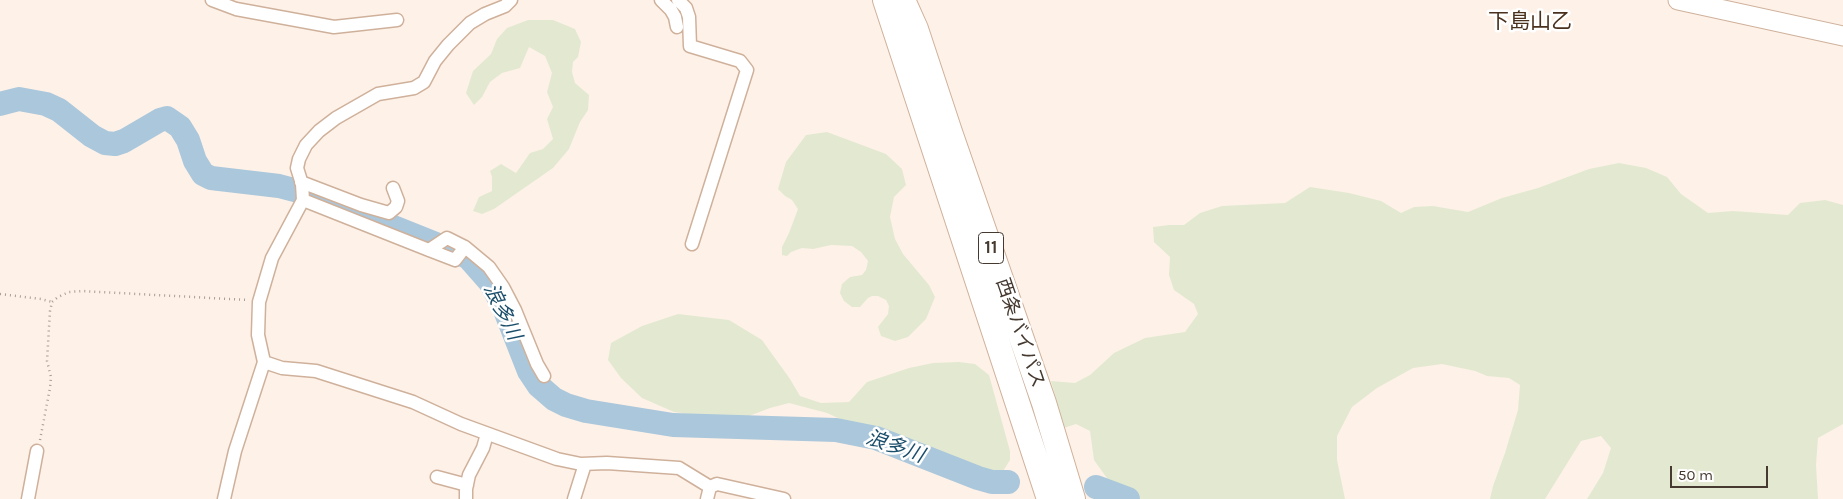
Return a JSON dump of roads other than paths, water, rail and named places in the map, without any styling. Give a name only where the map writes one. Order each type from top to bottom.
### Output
[{"type":"highway","name":"西条バイパス","points":[[885,0],[930,131],[1049,499]]},
{"type":"highway","name":"西条バイパス","points":[[903,0],[916,29],[1044,403],[1073,499]]},
{"type":"street","points":[[212,0],[236,9],[334,27],[397,20]]},
{"type":"street","points":[[224,499],[236,451],[264,362],[258,335],[259,302],[272,258],[302,190],[297,168],[299,159],[306,146],[319,130],[378,94],[414,88],[424,82],[435,61],[470,23],[485,14],[505,6],[512,0]]},
{"type":"street","points":[[661,0],[671,10],[677,27]]},
{"type":"street","points":[[678,0],[686,8],[690,17],[690,46],[740,61],[747,70],[692,244]]},
{"type":"street","points":[[1678,0],[1843,36]]},
{"type":"street","points":[[302,190],[390,213],[394,211],[398,201],[393,188]]},
{"type":"street","points":[[302,190],[434,246],[454,260],[461,252]]},
{"type":"street","points":[[434,246],[447,238],[461,252],[489,267],[516,310],[537,364],[544,376]]},
{"type":"street","points":[[264,362],[282,368],[305,369],[413,402],[461,424],[557,458],[585,464],[607,463],[679,468],[708,493],[717,484],[784,499]]},
{"type":"street","points":[[466,499],[469,475],[483,448],[487,434]]},
{"type":"street","points":[[28,499],[38,451]]},
{"type":"street","points":[[574,499],[585,464]]},
{"type":"street","points":[[437,477],[467,485]]},
{"type":"waterway","name":"浪多川","points":[[0,104],[19,99],[46,104],[59,110],[92,136],[105,143],[115,144],[167,118],[180,127],[188,140],[195,161],[203,174],[211,178],[279,186],[313,195],[468,257],[490,282],[503,305],[529,371],[539,386],[554,399],[566,405],[586,411],[673,425],[836,430],[876,438],[978,478],[992,482],[1008,482]]},
{"type":"waterway","name":"浪多川","points":[[1096,487],[1128,499]]},
{"type":"district","name":"下島山乙","points":[[1530,22]]}]
